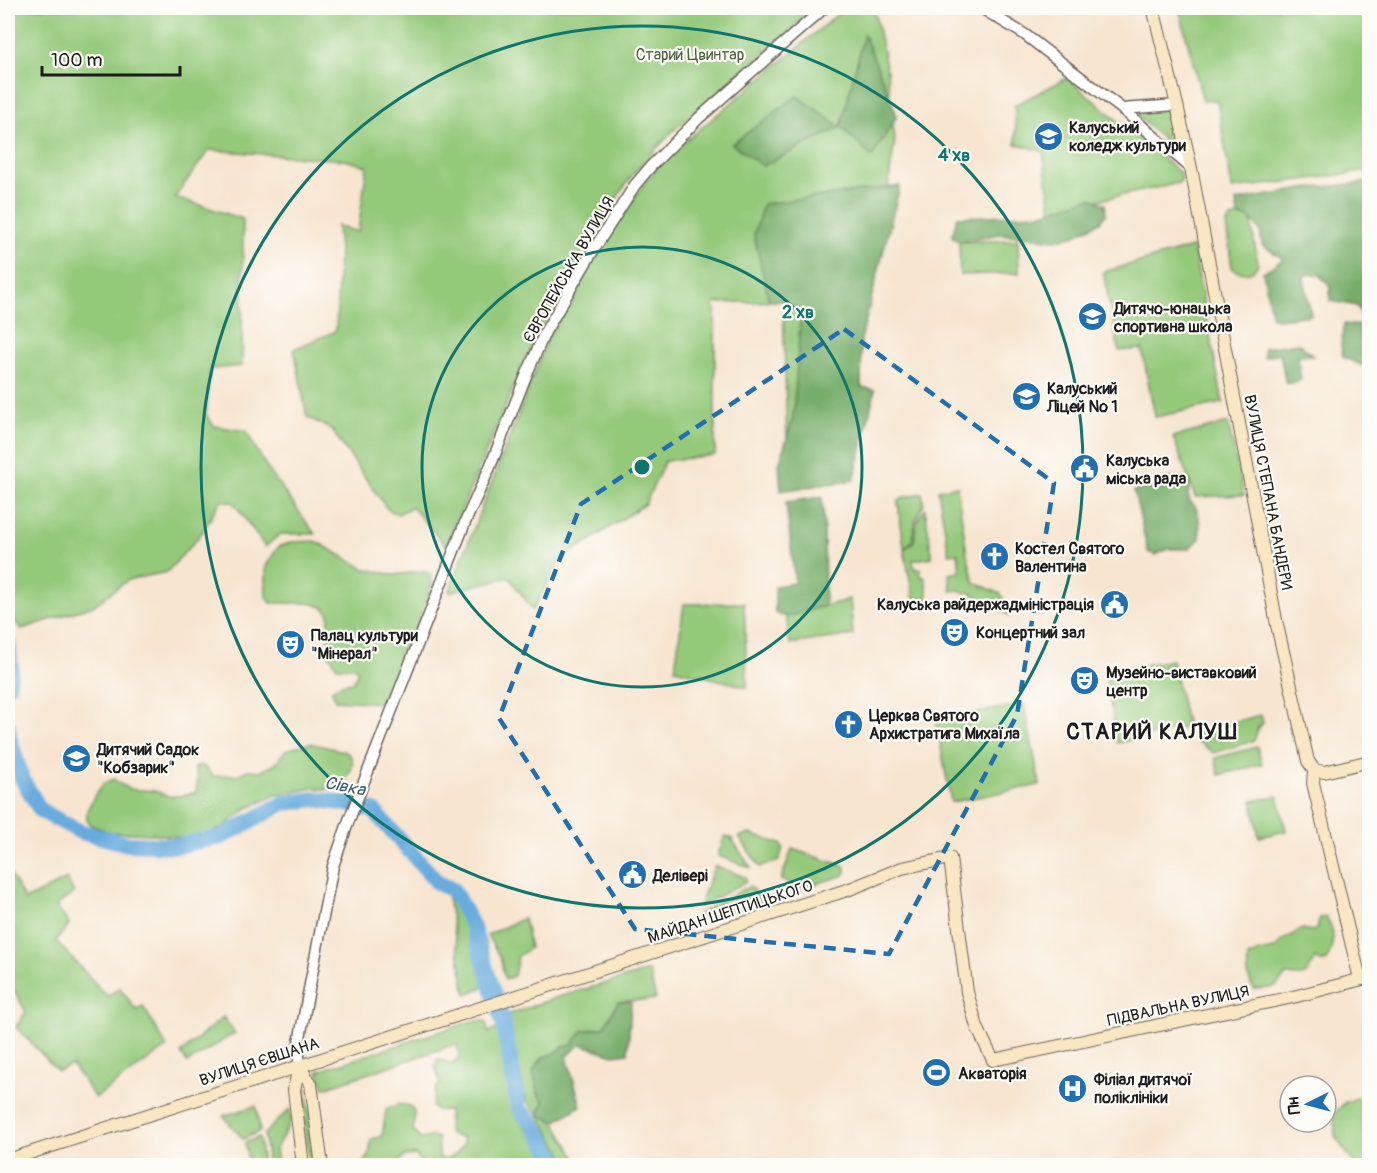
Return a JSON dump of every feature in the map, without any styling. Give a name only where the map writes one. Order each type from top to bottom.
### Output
[{"type":"main road","name":"ВУЛИЦЯ СТЕПАНА БАНДЕРИ","points":[[1153,8],[1191,168],[1277,626],[1308,761],[1314,770],[1313,783],[1365,978]]},
{"type":"main road","points":[[1314,770],[1324,772],[1370,761]]},
{"type":"main road","name":"МАЙДАН ШЕПТИЦЬКОГО","points":[[520,996],[850,889],[902,868],[950,858],[966,992],[977,1027],[993,1060]]},
{"type":"main road","name":"ПІДВАЛЬНА ВУЛИЦЯ","points":[[993,1060],[1283,999],[1365,978]]},
{"type":"main road","name":"ВУЛИЦЯ ЄВШАНА","points":[[8,1160],[520,996]]},
{"type":"main road","points":[[299,1066],[294,1090],[303,1166]]},
{"type":"main road","points":[[299,1066],[311,1084],[321,1166]]},
{"type":"street","name":"ЄВРОПЕЙСЬКА ВУЛИЦЯ","points":[[299,1066],[301,1034],[333,866],[466,520],[545,332],[635,185],[651,166],[699,118],[824,8]]},
{"type":"street","points":[[981,8],[1024,34],[1122,109],[1191,168]]},
{"type":"street","points":[[1122,109],[1177,105]]},
{"type":"highlighted area","points":[[844,329],[1054,483],[1017,715],[889,954],[635,929],[499,718],[581,504]]},
{"type":"green space","name":"Старий Цвинтар","points":[[8,8],[817,8],[674,130],[635,171],[593,233],[523,365],[446,546],[412,507],[398,514],[388,510],[331,429],[307,417],[294,349],[336,331],[339,251],[337,226],[358,232],[367,166],[344,160],[209,150],[175,197],[243,219],[242,366],[210,369],[206,415],[214,426],[246,431],[267,468],[315,534],[280,534],[265,547],[234,503],[221,500],[201,534],[167,572],[128,580],[93,606],[21,629],[8,612]]},
{"type":"green space","points":[[845,8],[874,8],[887,71],[895,140],[876,264],[861,339],[861,387],[875,390],[788,482],[783,301],[715,303],[715,455],[665,461],[645,504],[560,560],[533,610],[509,577],[449,592],[548,338],[610,233],[646,181],[670,154]]},
{"type":"green space","points":[[1179,8],[1369,8],[1369,171],[1232,189],[1217,100],[1203,101]]},
{"type":"green space","points":[[864,34],[897,116],[872,157],[841,127]]},
{"type":"green space","points":[[1067,78],[1180,173],[1182,179],[1179,183],[1071,206],[1052,217],[1043,151],[1016,144],[1015,105]]},
{"type":"green space","points":[[797,96],[841,127],[763,166],[732,144]]},
{"type":"green space","points":[[1167,108],[1171,112],[1178,145],[1175,147],[1135,114],[1137,111]]},
{"type":"green space","points":[[1369,182],[1370,363],[1365,367],[1343,357],[1341,345],[1344,324],[1366,326],[1357,306],[1330,301],[1330,287],[1320,275],[1307,274],[1304,278],[1311,315],[1272,318],[1263,272],[1284,259],[1262,245],[1260,230],[1249,218],[1238,216],[1236,201],[1303,189]]},
{"type":"green space","points":[[900,186],[861,339],[861,387],[875,390],[854,480],[781,491],[779,464],[793,418],[801,311],[783,300],[769,301],[754,235],[763,204]]},
{"type":"green space","points":[[1090,198],[1105,204],[1106,214],[1100,222],[1074,236],[1055,240],[1000,234],[959,242],[952,236],[957,217],[1039,214]]},
{"type":"green space","points":[[1238,216],[1251,220],[1258,264],[1256,268],[1246,273],[1232,268],[1226,224],[1231,218]]},
{"type":"green space","points":[[1018,240],[1019,273],[960,275],[959,242]]},
{"type":"green space","points":[[1193,247],[1223,403],[1155,417],[1142,349],[1119,351],[1103,272]]},
{"type":"green space","points":[[1298,343],[1314,356],[1298,357],[1301,380],[1286,384],[1280,353],[1264,357],[1264,348]]},
{"type":"green space","points":[[1228,423],[1244,495],[1195,497],[1173,437]]},
{"type":"green space","points":[[1169,478],[1184,478],[1190,481],[1188,495],[1198,513],[1200,539],[1188,549],[1168,549],[1156,555],[1148,552],[1134,491],[1156,485]]},
{"type":"green space","points":[[957,486],[967,554],[974,582],[1001,594],[1009,615],[969,592],[951,591],[949,574],[960,572],[958,553],[949,554],[938,490]]},
{"type":"green space","points":[[922,493],[924,504],[915,520],[913,540],[904,548],[898,502],[904,497]]},
{"type":"green space","points":[[822,497],[825,606],[786,617],[775,613],[775,586],[795,583],[786,502]]},
{"type":"green space","points":[[925,509],[932,557],[913,560],[914,569],[920,569],[921,577],[925,577],[928,595],[926,598],[914,600],[904,550],[914,541],[917,521]]},
{"type":"green space","points":[[315,541],[363,568],[394,575],[423,571],[432,575],[432,585],[388,700],[384,703],[335,700],[332,690],[341,684],[353,682],[358,671],[354,667],[337,667],[329,654],[329,614],[325,608],[310,603],[271,603],[266,597],[266,566],[278,547],[292,542]]},
{"type":"green space","points":[[850,599],[853,635],[790,644],[786,617]]},
{"type":"green space","points":[[744,603],[747,687],[675,669],[684,604]]},
{"type":"green space","points":[[1172,660],[1187,727],[1117,743],[1105,672]]},
{"type":"green space","points":[[1024,704],[1040,785],[951,802],[936,720]]},
{"type":"green space","points":[[1261,715],[1263,723],[1258,728],[1254,741],[1213,753],[1197,742],[1195,732]]},
{"type":"green space","points":[[310,743],[346,752],[350,756],[351,770],[339,790],[314,788],[276,795],[246,809],[222,828],[184,838],[109,832],[91,825],[87,820],[87,811],[95,795],[104,783],[114,779],[133,790],[156,791],[168,796],[186,795],[196,792],[198,779],[194,768],[199,765],[213,776],[237,775],[248,770],[261,771],[274,765],[286,750]]},
{"type":"green space","points":[[1257,747],[1262,764],[1219,775],[1215,758]]},
{"type":"green space","points":[[1278,796],[1286,831],[1259,837],[1252,801]]},
{"type":"green space","points":[[750,834],[781,844],[783,848],[779,861],[760,867],[739,837]]},
{"type":"green space","points":[[725,836],[731,838],[751,868],[718,855]]},
{"type":"green space","points":[[792,849],[844,866],[846,872],[844,875],[803,888],[781,880]]},
{"type":"green space","points":[[714,867],[745,877],[745,882],[699,907]]},
{"type":"green space","points":[[8,870],[25,900],[67,879],[74,893],[56,906],[69,924],[56,941],[107,996],[120,988],[136,1010],[143,1006],[167,1047],[95,1098],[72,1065],[58,1071],[16,1027],[26,1012],[8,979]]},
{"type":"green space","points":[[750,886],[763,902],[705,920],[698,915],[699,913]]},
{"type":"green space","points":[[447,894],[455,902],[467,923],[487,981],[481,988],[466,994]]},
{"type":"green space","points":[[1326,917],[1332,928],[1333,939],[1326,962],[1320,962],[1315,958],[1305,975],[1286,975],[1272,987],[1254,989],[1249,978],[1248,957],[1275,949],[1283,940],[1302,929],[1313,931],[1317,928],[1320,918]]},
{"type":"green space","points":[[524,918],[530,948],[518,956],[514,976],[505,979],[500,957],[487,935]]},
{"type":"green space","points":[[649,971],[656,999],[618,1002],[604,1027],[583,1031],[571,1045],[564,1046],[554,1054],[543,1057],[538,1093],[544,1102],[538,1114],[526,1100],[507,1015],[558,997]]},
{"type":"green space","points":[[631,1001],[628,1053],[613,1055],[580,1044],[567,1057],[581,1106],[555,1122],[538,1114],[544,1102],[538,1093],[533,1071],[543,1057],[554,1054],[564,1046],[571,1045],[583,1031],[604,1027],[618,1002]]},
{"type":"green space","points":[[223,1017],[235,1033],[187,1063],[181,1053]]},
{"type":"green space","points":[[472,1021],[486,1021],[488,1033],[494,1029],[502,1035],[513,1113],[537,1139],[552,1165],[423,1165],[416,1155],[405,1156],[395,1165],[363,1165],[369,1156],[371,1140],[382,1136],[386,1110],[399,1105],[408,1105],[413,1110],[413,1131],[421,1139],[433,1136],[438,1138],[439,1156],[444,1160],[455,1155],[463,1145],[463,1138],[451,1135],[448,1130],[449,1111],[432,1107],[436,1088],[440,1083],[435,1065],[438,1059],[450,1063],[456,1061],[459,1056],[456,1044],[324,1088],[318,1071]]},
{"type":"green space","points":[[306,1088],[316,1165],[310,1165],[299,1090]]},
{"type":"green space","points":[[1369,1093],[1369,1165],[1355,1165],[1335,1136],[1338,1134],[1338,1110],[1344,1103]]},
{"type":"green space","points":[[256,1106],[260,1131],[243,1139],[223,1116]]},
{"type":"green space","points":[[290,1109],[291,1121],[275,1150],[277,1165],[268,1165],[264,1134]]},
{"type":"green space","points":[[538,1114],[555,1122],[580,1165],[569,1165]]},
{"type":"green space","points":[[259,1137],[263,1165],[249,1165],[245,1143]]},
{"type":"waterway","name":"Сівка","points":[[8,644],[11,667],[8,686]]},
{"type":"waterway","name":"Сівка","points":[[8,727],[22,779],[41,811],[81,832],[128,844],[176,846],[221,837],[284,803],[315,799],[361,806],[374,811],[438,883],[453,890],[472,925],[503,1022],[519,1109],[532,1122],[560,1166]]},
{"type":"place","name":"Калуський коледж культури","points":[[1048,136]]},
{"type":"place","name":"Дитячо-юнацька спортивна школа","points":[[1093,317]]},
{"type":"place","name":"Калуський Ліцей № 1","points":[[1026,397]]},
{"type":"place","name":"Калуська міська рада","points":[[1085,469]]},
{"type":"place","name":"Костел Святого Валентина","points":[[994,557]]},
{"type":"place","name":"Калуська райдержадміністрація","points":[[1115,604]]},
{"type":"place","name":"Концертний зал","points":[[955,632]]},
{"type":"place","name":"Палац культури \"Мінерал\"","points":[[290,644]]},
{"type":"place","name":"Музейно-виставковий центр","points":[[1085,681]]},
{"type":"place","name":"Церква Святого Архистратига Михаїла","points":[[848,724]]},
{"type":"place","name":"Дитячий Садок \"Кобзарик\"","points":[[76,758]]},
{"type":"place","name":"Делівері","points":[[632,875]]},
{"type":"place","name":"Акваторія","points":[[937,1073]]},
{"type":"place","name":"Філіал дитячої поліклініки","points":[[1073,1088]]},
{"type":"district","name":"СТАРИЙ КАЛУШ","points":[[1152,731]]}]
